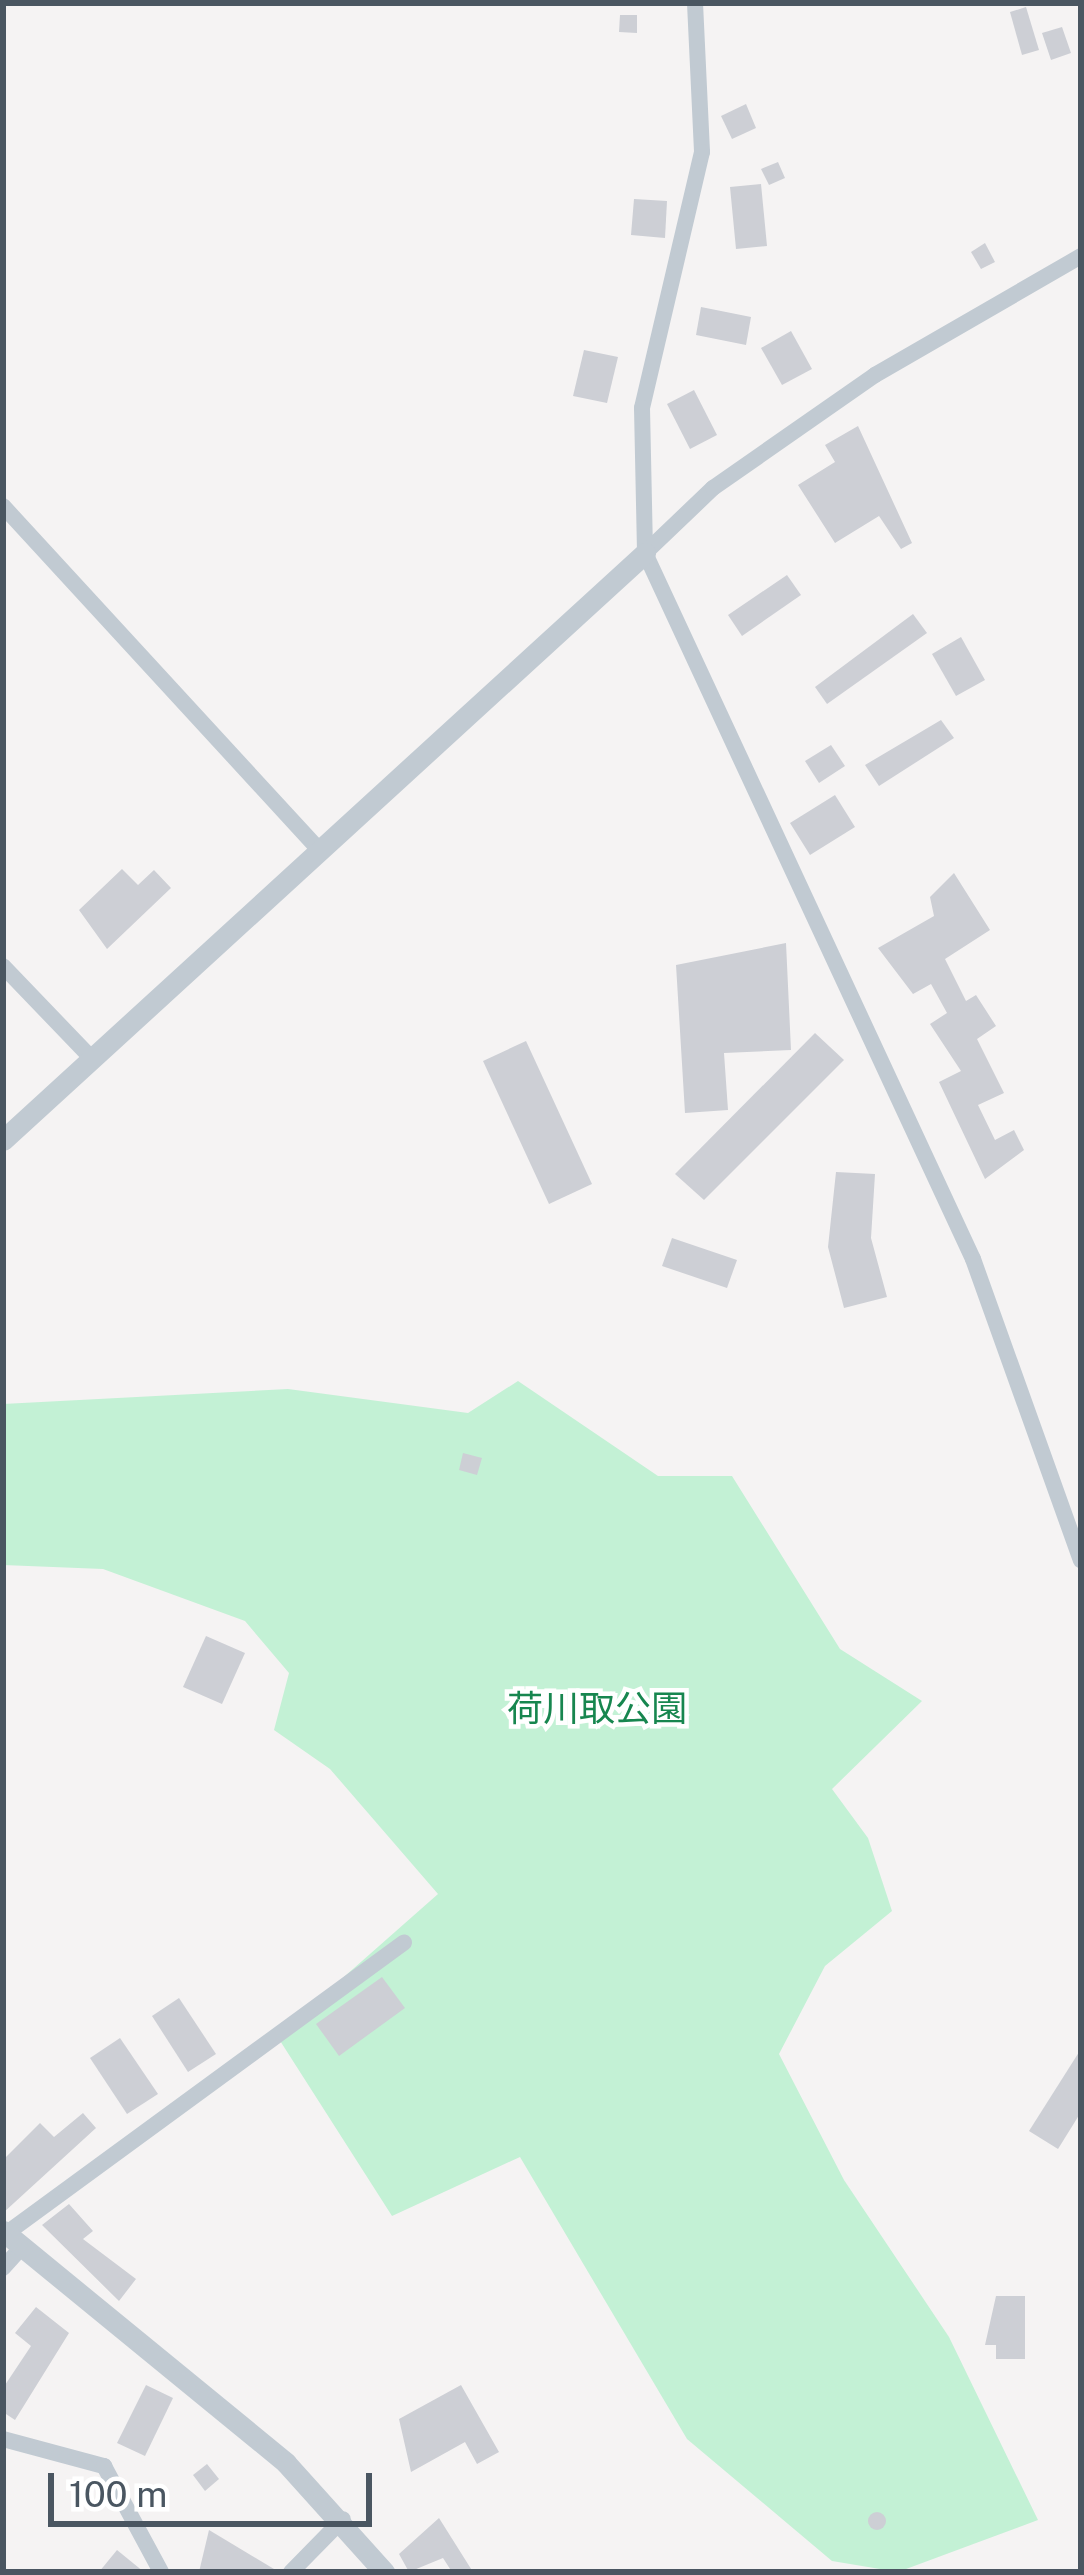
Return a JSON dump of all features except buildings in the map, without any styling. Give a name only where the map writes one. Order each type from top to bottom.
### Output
[{"type":"street","points":[[694,3],[702,152],[642,408],[645,553],[973,1258],[1081,1560]]},
{"type":"street","points":[[3,1140],[713,488],[875,375],[1081,256]]},
{"type":"street","points":[[3,506],[321,852]]},
{"type":"street","points":[[3,967],[93,1060]]},
{"type":"street","points":[[3,2269],[11,2237],[404,1942]]},
{"type":"street","points":[[11,2237],[343,2518],[384,2572]]},
{"type":"street","points":[[3,2439],[104,2466],[161,2572]]},
{"type":"street","points":[[291,2572],[343,2518]]},
{"type":"green space","name":"荷川取公園","points":[[518,1381],[658,1476],[732,1476],[840,1649],[922,1701],[832,1789],[868,1838],[892,1911],[825,1966],[779,2054],[844,2180],[949,2337],[1038,2520],[898,2572],[832,2561],[687,2439],[520,2157],[392,2216],[277,2036],[438,1894],[330,1769],[274,1730],[289,1673],[245,1621],[103,1569],[3,1565],[3,1404],[288,1389],[468,1413]]}]
